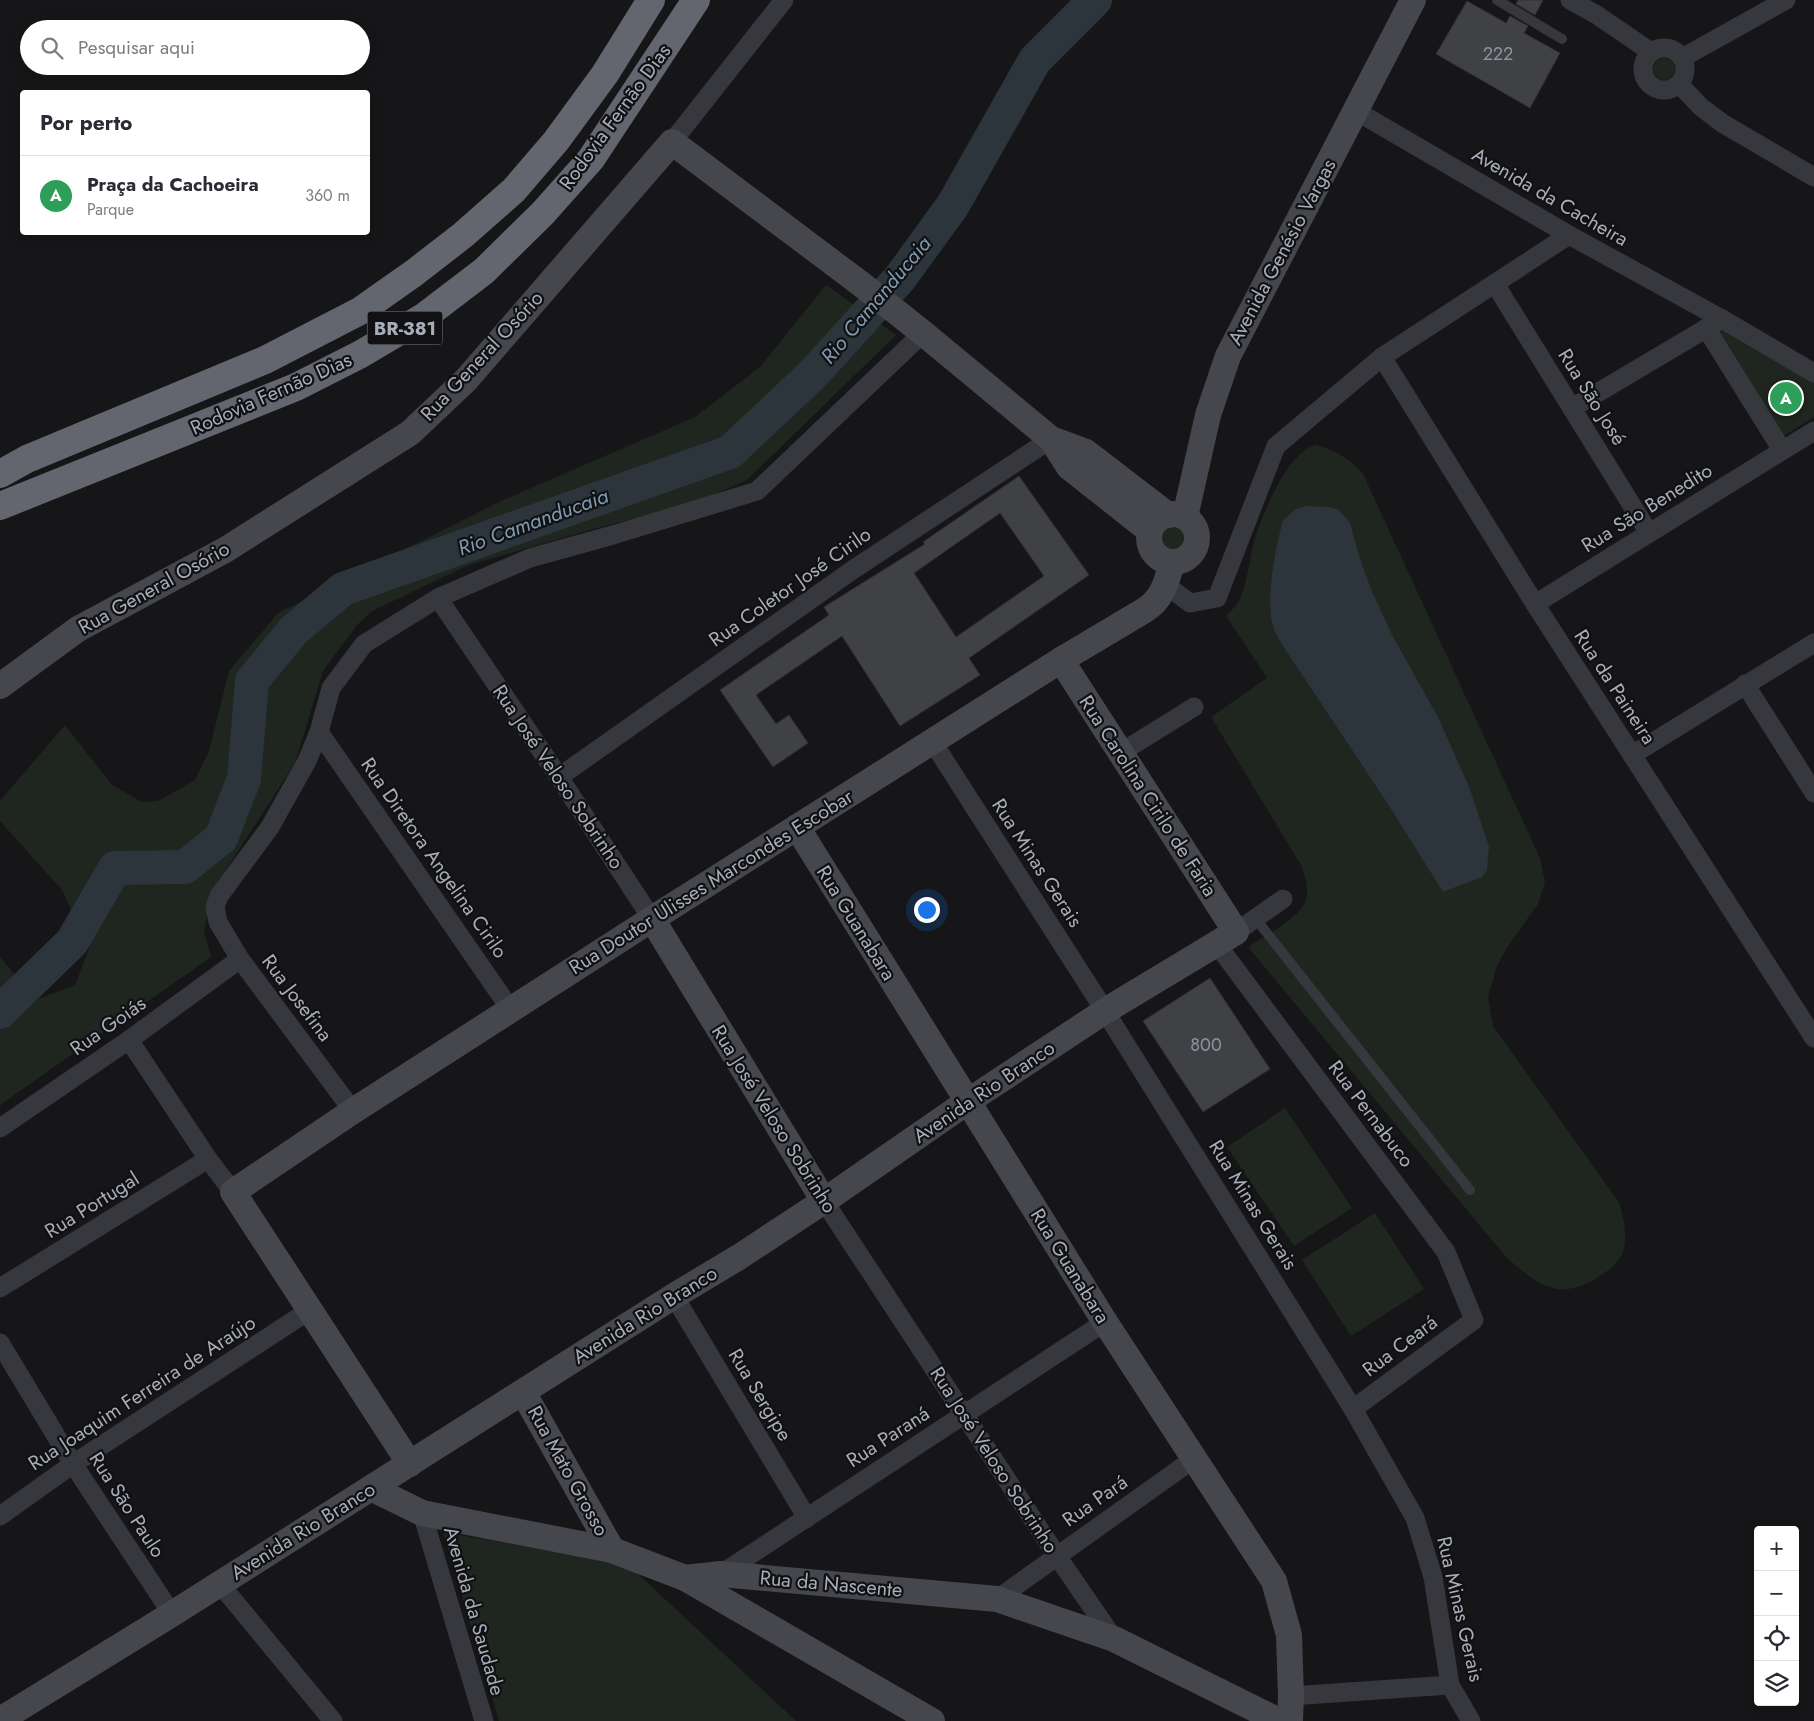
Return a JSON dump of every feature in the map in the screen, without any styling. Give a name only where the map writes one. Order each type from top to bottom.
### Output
[{"type":"highway","name":"Rodovia Fernão Dias","points":[[0,474],[27,459],[265,360],[360,311],[414,273],[463,235],[514,190],[556,141],[605,74],[651,0]]},
{"type":"highway","name":"Rodovia Fernão Dias","points":[[2,506],[296,387],[361,354],[425,316],[484,271],[543,214],[590,159],[696,0]]},
{"type":"street","name":"Rua General Osório","points":[[0,686],[78,630],[225,550],[410,433],[466,380],[672,142],[784,0]]},
{"type":"street","name":"Avenida Genésio Vargas","points":[[1168,521],[1228,356],[1413,0]]},
{"type":"street","points":[[1570,0],[1597,15],[1651,52]]},
{"type":"street","points":[[1682,58],[1786,0]]},
{"type":"street","points":[[1657,48],[1672,49],[1682,58],[1686,71],[1679,84],[1673,88],[1658,89],[1651,86],[1646,80],[1643,73],[1643,65],[1646,58],[1657,48]]},
{"type":"street","points":[[1679,84],[1701,107],[1722,123],[1814,177]]},
{"type":"street","name":"Avenida da Cacheira","points":[[1356,112],[1569,235],[1714,324],[1814,373]]},
{"type":"street","points":[[672,142],[861,284],[1051,439],[1086,452],[1168,521],[1192,522],[1198,537],[1194,552],[1180,562],[1169,574]]},
{"type":"street","points":[[1168,521],[1149,543],[1152,551],[1164,561],[1169,574],[1190,603],[1217,598],[1276,446],[1382,357],[1569,235]]},
{"type":"street","name":"Rua São José","points":[[1496,284],[1649,533]]},
{"type":"street","points":[[1572,408],[1714,324],[1782,450]]},
{"type":"street","points":[[319,732],[331,688],[364,644],[438,598],[530,558],[613,536],[757,491],[923,333]]},
{"type":"street","name":"Rua da Paineira","points":[[1382,357],[1535,604],[1814,1038]]},
{"type":"street","name":"Rua São Benedito","points":[[1535,604],[1814,431]]},
{"type":"street","name":"Rua Coletor José Cirilo","points":[[559,777],[854,568],[1051,439]]},
{"type":"street","points":[[0,456],[27,459]]},
{"type":"street","name":"Rua Doutor Ulisses Marcondes Escobar","points":[[233,1192],[353,1111],[652,919],[1061,660],[1150,607],[1155,603],[1169,574]]},
{"type":"street","name":"Rua José Veloso Sobrinho","points":[[438,598],[652,919],[824,1201],[1057,1556],[1114,1639]]},
{"type":"street","points":[[1632,755],[1814,643]]},
{"type":"street","name":"Rua Carolina Cirilo de Faria","points":[[1061,660],[1236,931]]},
{"type":"street","points":[[1746,684],[1814,793]]},
{"type":"street","points":[[1120,753],[1194,707]]},
{"type":"street","name":"Rua Josefina","points":[[319,732],[307,761],[270,827],[219,896],[215,907],[218,922],[240,959],[353,1111]]},
{"type":"street","name":"Rua Diretora Angelina Cirilo","points":[[319,732],[511,1010]]},
{"type":"street","name":"Rua Minas Gerais","points":[[932,741],[1105,1011],[1353,1409],[1415,1518],[1433,1577],[1450,1685],[1471,1721]]},
{"type":"street","name":"Rua Guanabara","points":[[797,827],[1105,1322],[1274,1581],[1289,1635],[1292,1696],[1290,1721]]},
{"type":"street","name":"Avenida Rio Branco","points":[[0,1720],[220,1584],[674,1296],[739,1257],[1105,1011],[1236,931],[1283,899]]},
{"type":"street","name":"Rua Pernabuco","points":[[1236,931],[1446,1252],[1474,1320]]},
{"type":"street","name":"Rua Goiás","points":[[0,1128],[128,1040],[240,959]]},
{"type":"street","points":[[128,1040],[208,1159],[233,1192],[410,1464]]},
{"type":"street","name":"Rua Portugal","points":[[0,1288],[208,1159]]},
{"type":"street","name":"Rua Sergipe","points":[[674,1296],[807,1518]]},
{"type":"street","name":"Rua Joaquim Ferreira de Araújo","points":[[0,1516],[73,1464],[310,1310]]},
{"type":"street","name":"Rua Ceará","points":[[1353,1409],[1474,1320]]},
{"type":"street","name":"Rua Paraná","points":[[721,1574],[1105,1322]]},
{"type":"street","name":"Rua São Paulo","points":[[0,1343],[73,1464],[172,1614]]},
{"type":"street","name":"Rua Mato Grosso","points":[[523,1392],[612,1550]]},
{"type":"street","name":"Rua Pará","points":[[996,1599],[1195,1458]]},
{"type":"street","name":"Rua da Nascente","points":[[371,1488],[422,1513],[612,1550],[685,1578],[721,1574],[996,1599],[1114,1639],[1279,1721]]},
{"type":"street","name":"Avenida da Saudade","points":[[422,1513],[484,1721]]},
{"type":"street","points":[[685,1578],[932,1721]]},
{"type":"street","points":[[220,1584],[333,1721]]},
{"type":"street","points":[[1292,1696],[1450,1685]]},
{"type":"lane","points":[[1497,0],[1562,40]]},
{"type":"lane","points":[[1236,931],[1470,1190]]},
{"type":"shaded area","points":[[1664,58],[1672,61],[1675,69],[1672,77],[1664,80],[1656,77],[1653,69],[1656,61]]},
{"type":"shaded area","points":[[826,285],[896,335],[747,480],[695,503],[590,530],[469,565],[372,611],[357,625],[323,671],[295,763],[211,893],[204,932],[211,957],[0,1105],[0,957],[36,1000],[75,985],[89,949],[62,890],[0,821],[0,801],[65,725],[112,785],[142,802],[158,801],[195,780],[209,751],[229,671],[278,613],[501,501],[695,417],[760,367]]},
{"type":"shaded area","points":[[1725,328],[1814,380],[1814,417],[1782,437],[1718,335]]},
{"type":"shaded area","points":[[1316,445],[1342,456],[1363,474],[1540,858],[1545,882],[1538,904],[1508,946],[1497,966],[1488,997],[1493,1026],[1620,1204],[1625,1236],[1622,1254],[1618,1261],[1603,1274],[1574,1288],[1557,1289],[1543,1284],[1517,1267],[1506,1257],[1248,947],[1297,914],[1306,900],[1306,882],[1301,865],[1211,717],[1267,678],[1226,616],[1241,596],[1252,549],[1263,517],[1277,486],[1295,459]]},
{"type":"shaded area","points":[[1305,506],[1330,507],[1339,510],[1350,523],[1371,589],[1392,635],[1438,717],[1470,789],[1489,847],[1487,870],[1482,877],[1443,892],[1386,801],[1283,646],[1274,629],[1270,605],[1274,559],[1280,531],[1283,520],[1296,509]]},
{"type":"shaded area","points":[[1174,523],[1180,524],[1185,528],[1189,533],[1189,545],[1185,550],[1180,554],[1174,555],[1168,554],[1163,550],[1159,545],[1158,539],[1159,533],[1163,528],[1168,524]]},
{"type":"shaded area","points":[[1285,1108],[1352,1208],[1294,1246],[1227,1147]]},
{"type":"shaded area","points":[[1375,1213],[1424,1289],[1351,1336],[1302,1260]]},
{"type":"shaded area","points":[[443,1532],[608,1561],[638,1574],[796,1721],[499,1721]]},
{"type":"building","points":[[1518,0],[1543,0],[1535,15],[1516,4]]},
{"type":"building","points":[[1467,1],[1506,23],[1510,16],[1528,26],[1524,33],[1560,53],[1530,108],[1436,54]]},
{"type":"building","points":[[1019,476],[1089,575],[969,658],[980,675],[900,726],[842,636],[756,695],[776,724],[789,715],[808,743],[773,767],[720,690],[829,615],[824,607],[925,544],[923,542]],"holes":[[[1000,513],[1044,576],[956,637],[914,573]]]},
{"type":"building","points":[[1210,978],[1270,1069],[1203,1112],[1143,1021]]},
{"type":"waterway","name":"Rio Camanducaia","points":[[0,1012],[72,942],[115,868],[185,867],[221,838],[244,779],[252,681],[294,630],[343,589],[730,452],[814,373],[900,278],[953,205],[1035,60],[1095,0]]},
{"type":"place","name":"Praça da Cachoeira","points":[[1786,398]]}]
